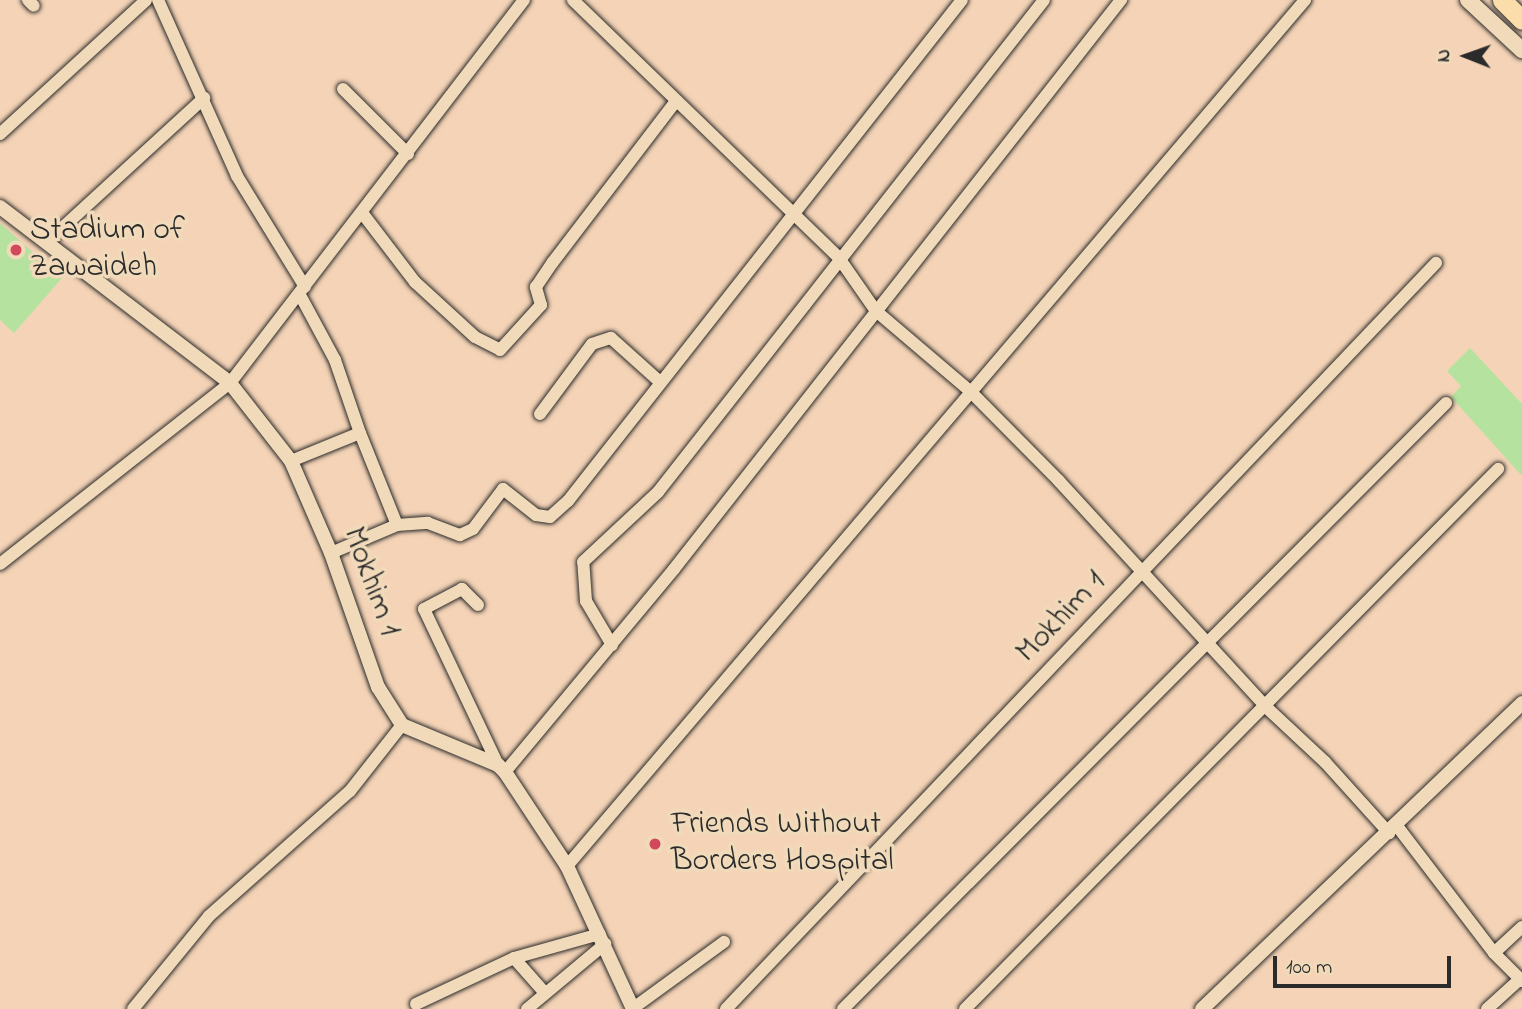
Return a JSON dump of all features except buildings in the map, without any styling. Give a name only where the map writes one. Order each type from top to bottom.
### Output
[{"type":"highway","points":[[1502,0],[1522,20]]},
{"type":"main road","points":[[1468,0],[1522,50]]},
{"type":"street","points":[[0,134],[146,0]]},
{"type":"street","points":[[158,0],[237,176],[302,291],[335,360],[360,433],[397,525]]},
{"type":"street","points":[[0,564],[230,383],[363,214],[524,0]]},
{"type":"street","points":[[573,0],[839,258],[876,311],[970,391],[1145,572],[1266,707],[1393,830],[1494,953],[1521,980],[1487,1009]]},
{"type":"street","points":[[331,553],[397,525],[428,523],[460,535],[472,529],[503,489],[536,515],[550,517],[568,501],[659,381],[962,0]]},
{"type":"street","points":[[612,645],[586,601],[583,562],[657,492],[1044,0]]},
{"type":"street","points":[[501,769],[612,645],[1121,0]]},
{"type":"street","points":[[567,866],[1305,0]]},
{"type":"street","points":[[343,89],[408,154]]},
{"type":"street","points":[[48,241],[204,98]]},
{"type":"street","points":[[363,214],[415,282],[475,337],[500,350],[541,305],[536,287],[559,253],[676,101]]},
{"type":"street","name":"Mokhim 1","points":[[0,207],[48,241],[230,383],[291,461],[331,553],[378,687],[402,725]]},
{"type":"street","name":"Mokhim 1","points":[[726,1009],[1145,572],[1436,263]]},
{"type":"street","points":[[540,414],[592,344],[611,338],[659,381]]},
{"type":"street","points":[[843,1009],[1446,403]]},
{"type":"street","points":[[291,461],[360,433]]},
{"type":"street","points":[[965,1009],[1498,469]]},
{"type":"street","points":[[478,605],[462,589],[424,609],[501,769],[567,866],[633,1009],[724,942]]},
{"type":"street","points":[[1202,1009],[1393,830],[1522,703]]},
{"type":"street","points":[[133,1009],[209,916],[350,791],[402,725],[501,769]]},
{"type":"street","points":[[1494,953],[1522,927]]},
{"type":"street","points":[[416,1004],[514,958],[602,939]]},
{"type":"street","points":[[527,1009],[602,939]]},
{"type":"street","points":[[514,958],[545,993]]},
{"type":"green space","name":"Stadium of Zawaideh","points":[[0,223],[62,278],[14,333],[0,320]]},
{"type":"green space","points":[[1470,348],[1522,404],[1522,476],[1451,397],[1461,386],[1447,371]]},
{"type":"place","name":"Stadium of Zawaideh","points":[[16,250]]},
{"type":"place","name":"Friends Without Borders Hospital","points":[[655,844]]}]
